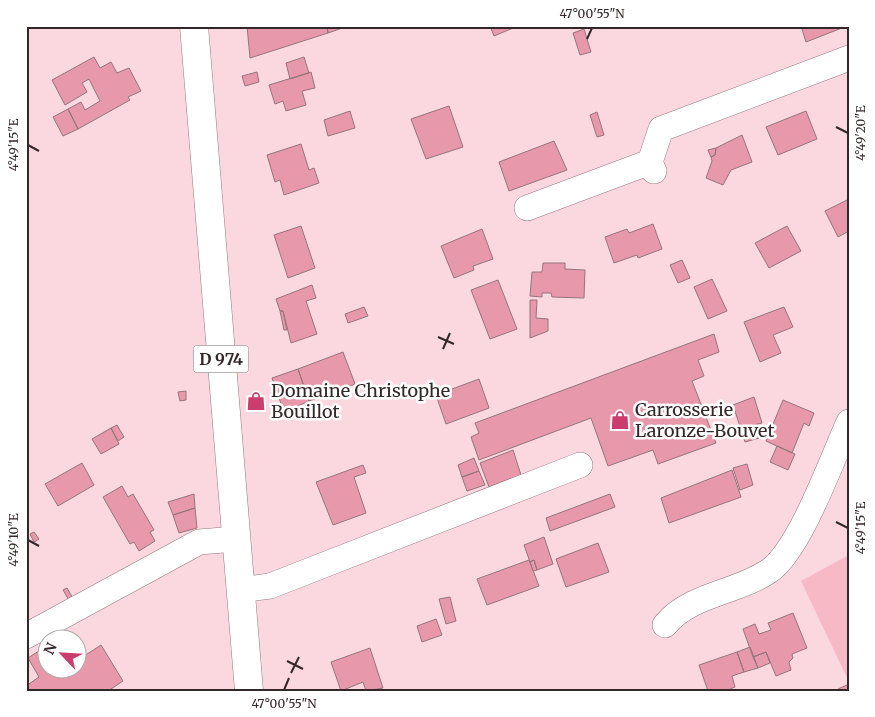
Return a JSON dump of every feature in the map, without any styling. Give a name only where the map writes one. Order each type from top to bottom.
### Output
[{"type":"main road","name":"D 974","points":[[194,26],[249,691]]},
{"type":"street","points":[[527,208],[652,167],[661,129],[849,58]]},
{"type":"street","points":[[665,625],[682,608],[750,581],[769,571],[786,556],[798,535],[849,422]]},
{"type":"street","points":[[241,590],[270,586],[580,465]]},
{"type":"street","points":[[26,636],[199,542],[236,540]]},
{"type":"shaded area","points":[[849,555],[849,682],[801,581]]},
{"type":"building","points":[[247,26],[327,26],[328,33],[250,58]]},
{"type":"building","points":[[327,26],[348,26],[328,33]]},
{"type":"building","points":[[490,26],[518,26],[494,36]]},
{"type":"building","points":[[801,26],[847,26],[806,42]]},
{"type":"building","points":[[584,29],[591,52],[580,55],[573,33]]},
{"type":"building","points":[[94,57],[100,68],[111,62],[117,73],[129,68],[141,91],[128,97],[130,100],[78,129],[68,109],[81,102],[85,110],[100,101],[89,79],[82,83],[87,92],[65,105],[52,80]]},
{"type":"building","points":[[304,57],[309,73],[290,79],[286,63]]},
{"type":"building","points":[[257,72],[259,82],[245,86],[242,76]]},
{"type":"building","points":[[311,72],[315,88],[302,91],[306,105],[286,111],[283,101],[275,104],[269,85]]},
{"type":"building","points":[[449,106],[463,147],[426,159],[411,119]]},
{"type":"building","points":[[68,109],[78,129],[63,136],[53,117]]},
{"type":"building","points":[[350,111],[355,128],[328,136],[324,120]]},
{"type":"building","points":[[806,111],[817,139],[778,155],[766,127]]},
{"type":"building","points":[[597,112],[604,135],[597,137],[590,115]]},
{"type":"building","points":[[742,135],[752,162],[731,170],[723,185],[706,178],[712,161],[711,157],[715,155],[716,148]]},
{"type":"building","points":[[554,141],[567,170],[509,191],[499,162]]},
{"type":"building","points":[[301,144],[309,170],[314,168],[319,183],[284,195],[280,180],[275,182],[267,155]]},
{"type":"building","points":[[716,148],[715,155],[711,157],[708,150]]},
{"type":"building","points":[[849,199],[849,231],[838,237],[825,211]]},
{"type":"building","points":[[653,224],[662,249],[638,258],[637,255],[614,263],[605,237],[627,229],[629,233]]},
{"type":"building","points":[[301,226],[315,268],[288,278],[274,235]]},
{"type":"building","points":[[787,226],[801,251],[769,268],[755,243]]},
{"type":"building","points":[[482,229],[493,259],[473,266],[474,270],[454,278],[441,246]]},
{"type":"building","points":[[682,260],[690,278],[678,283],[670,265]]},
{"type":"building","points":[[543,263],[565,263],[565,269],[585,270],[584,298],[552,297],[551,293],[542,293],[542,297],[530,296],[532,272],[542,272]]},
{"type":"building","points":[[712,279],[727,311],[708,319],[694,287]]},
{"type":"building","points":[[498,280],[517,329],[490,339],[471,290]]},
{"type":"building","points":[[312,285],[316,298],[306,301],[317,334],[291,343],[283,311],[280,311],[276,299]]},
{"type":"building","points":[[530,300],[537,300],[536,318],[548,319],[548,331],[530,338]]},
{"type":"building","points":[[364,307],[368,316],[348,323],[345,314]]},
{"type":"building","points":[[784,307],[793,327],[773,335],[781,353],[760,362],[744,322]]},
{"type":"building","points":[[280,311],[283,311],[287,330],[284,330]]},
{"type":"building","points":[[714,334],[719,352],[698,360],[704,376],[692,381],[716,443],[658,464],[653,450],[608,466],[591,418],[479,460],[471,437],[479,433],[475,423]]},
{"type":"building","points":[[343,352],[355,384],[309,401],[298,369]]},
{"type":"building","points":[[298,369],[309,401],[284,412],[272,378]]},
{"type":"building","points":[[479,379],[489,408],[446,424],[436,395]]},
{"type":"building","points":[[186,391],[186,400],[180,401],[178,392]]},
{"type":"building","points":[[754,397],[762,423],[754,425],[759,438],[745,442],[733,405]]},
{"type":"building","points":[[783,400],[814,413],[809,426],[804,423],[792,453],[766,441]]},
{"type":"building","points":[[758,424],[762,437],[759,438],[754,425]]},
{"type":"building","points":[[117,425],[124,437],[118,441],[111,428]]},
{"type":"building","points":[[111,428],[119,444],[101,454],[92,439]]},
{"type":"building","points":[[777,446],[795,454],[788,470],[770,462]]},
{"type":"building","points":[[513,450],[521,475],[489,487],[480,463]]},
{"type":"building","points":[[474,458],[479,471],[462,477],[458,465]]},
{"type":"building","points":[[82,463],[94,485],[58,506],[45,484]]},
{"type":"building","points":[[747,464],[753,485],[740,490],[733,468]]},
{"type":"building","points":[[363,465],[366,473],[354,477],[366,513],[333,525],[316,482]]},
{"type":"building","points":[[732,470],[741,497],[669,523],[661,498]]},
{"type":"building","points":[[479,471],[485,485],[467,491],[462,477]]},
{"type":"building","points":[[122,486],[128,497],[133,494],[154,530],[150,532],[155,541],[139,551],[134,542],[130,544],[103,497]]},
{"type":"building","points":[[194,494],[195,508],[173,515],[168,502]]},
{"type":"building","points":[[610,494],[615,507],[550,531],[546,518]]},
{"type":"building","points":[[195,508],[197,528],[179,533],[173,515]]},
{"type":"building","points":[[34,532],[39,539],[34,542],[30,534]]},
{"type":"building","points":[[544,537],[553,564],[537,570],[534,560],[530,562],[524,545]]},
{"type":"building","points":[[598,543],[609,572],[566,587],[556,559]]},
{"type":"building","points":[[529,560],[539,586],[487,605],[477,579]]},
{"type":"building","points":[[534,560],[537,570],[533,571],[530,562]]},
{"type":"building","points":[[67,588],[74,600],[70,602],[63,590]]},
{"type":"building","points":[[450,597],[456,621],[446,624],[439,599]]},
{"type":"building","points":[[793,613],[807,648],[792,654],[793,658],[789,662],[791,670],[776,676],[766,652],[753,657],[743,629],[755,624],[759,634],[771,630],[768,623]]},
{"type":"building","points":[[436,619],[442,635],[422,642],[417,626]]},
{"type":"building","points":[[101,645],[123,681],[108,691],[26,691],[26,686],[38,678],[38,680],[88,680],[88,653]]},
{"type":"building","points":[[750,647],[758,668],[744,672],[737,652]]},
{"type":"building","points":[[370,648],[383,688],[366,691],[363,682],[341,691],[331,662]]},
{"type":"building","points":[[38,652],[38,675],[28,658]]},
{"type":"building","points":[[737,652],[744,672],[732,676],[735,687],[730,689],[731,691],[708,691],[699,665]]},
{"type":"building","points":[[766,652],[770,663],[758,668],[753,657]]},
{"type":"building","points":[[849,684],[849,691],[838,691],[838,689]]},
{"type":"place","name":"Domaine Christophe Bouillot","points":[[256,401]]},
{"type":"place","name":"Carrosserie Laronze-Bouvet","points":[[620,420]]}]
